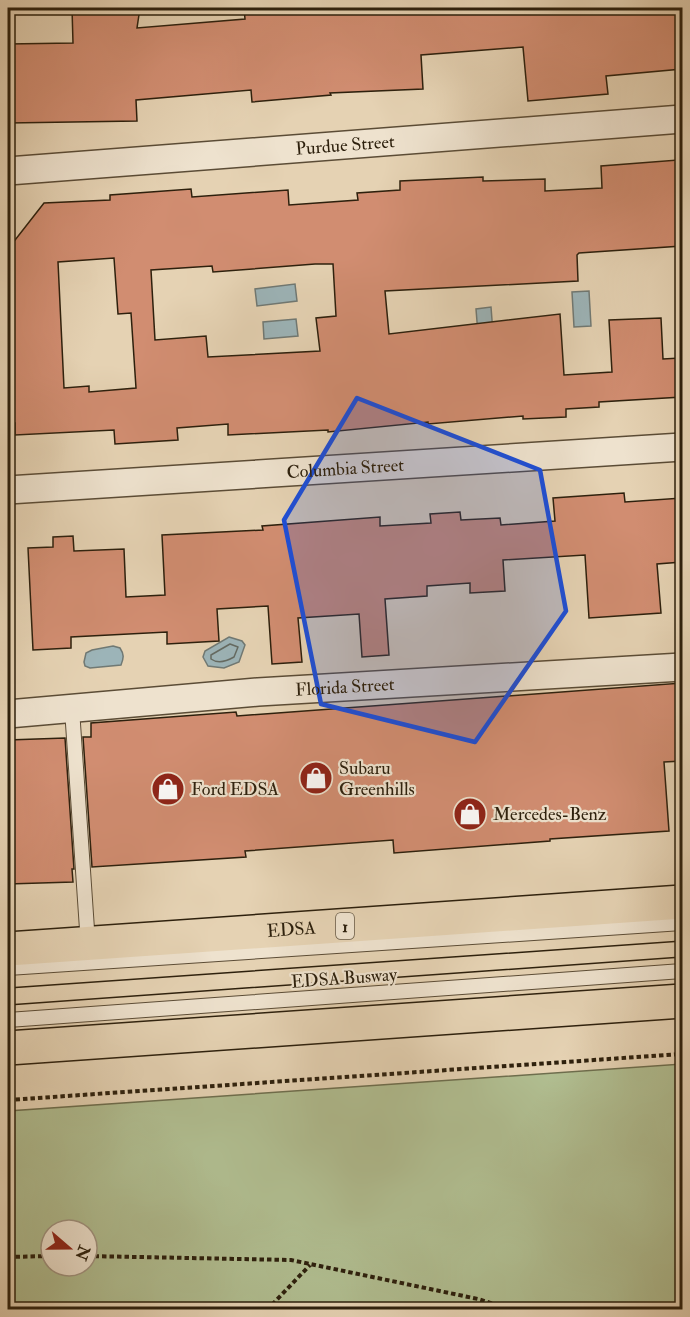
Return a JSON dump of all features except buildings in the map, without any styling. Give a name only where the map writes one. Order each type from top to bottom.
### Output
[{"type":"highway","name":"EDSA","points":[[8,949],[682,902]]},
{"type":"highway","points":[[8,1047],[682,1001]]},
{"type":"street","name":"Purdue Street","points":[[8,171],[682,119]]},
{"type":"street","name":"Columbia Street","points":[[8,490],[682,447]]},
{"type":"street","name":"Florida Street","points":[[8,714],[258,692],[682,672]]},
{"type":"lane","points":[[72,709],[88,944]]},
{"type":"lane","name":"EDSA Busway","points":[[8,968],[682,922]]},
{"type":"lane","name":"EDSA Busway","points":[[8,1020],[682,971]]},
{"type":"path","points":[[8,1100],[682,1054]]},
{"type":"path","points":[[8,1257],[39,1256]]},
{"type":"path","points":[[99,1256],[291,1260],[478,1299],[513,1310]]},
{"type":"path","points":[[267,1310],[310,1264]]},
{"type":"highlighted area","points":[[357,398],[540,470],[566,611],[475,742],[321,704],[284,520]]},
{"type":"green space","points":[[682,1064],[682,1309],[8,1309],[8,1111]]},
{"type":"water","points":[[295,284],[297,301],[257,306],[255,289]]},
{"type":"water","points":[[589,291],[591,326],[574,327],[572,292]]},
{"type":"water","points":[[491,307],[494,346],[479,347],[476,309]]},
{"type":"water","points":[[296,319],[298,336],[264,339],[263,322]]},
{"type":"water","points":[[229,637],[242,641],[245,645],[239,662],[224,668],[208,666],[203,657],[205,651]]},
{"type":"water","points":[[113,646],[120,648],[122,652],[121,665],[90,668],[85,666],[86,653]]},
{"type":"tram line","points":[[8,988],[682,941]]},
{"type":"tram line","points":[[8,1005],[682,957]]},
{"type":"place","name":"Subaru Greenhills","points":[[316,778]]},
{"type":"place","name":"Ford EDSA","points":[[168,789]]},
{"type":"place","name":"Mercedes-Benz","points":[[470,814]]}]
